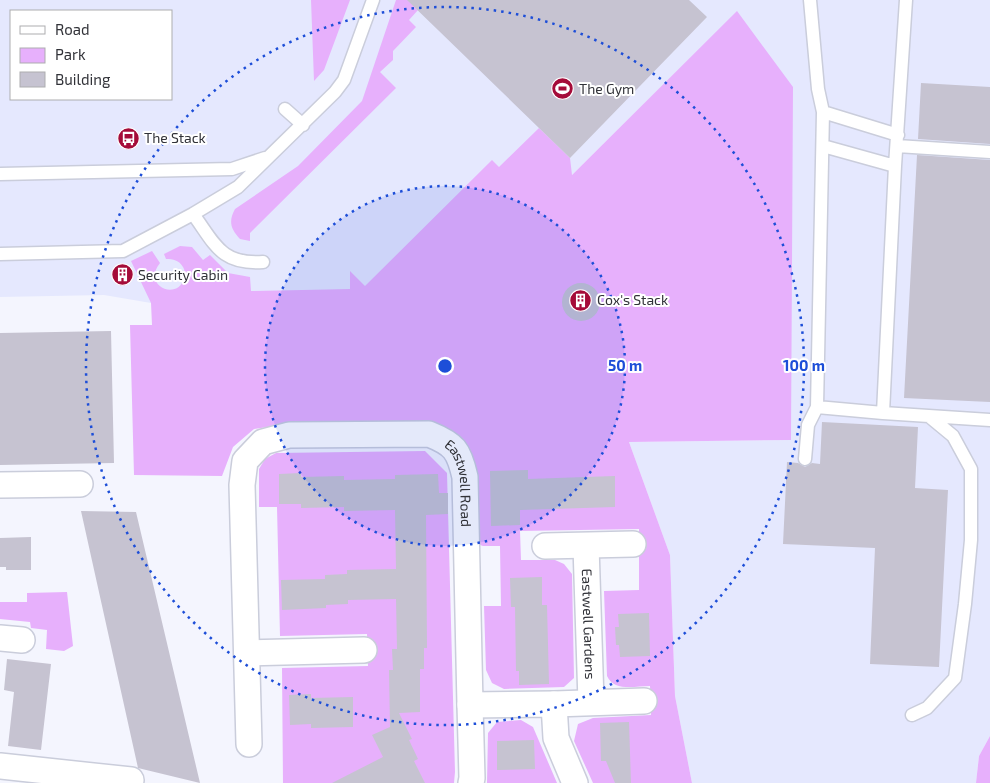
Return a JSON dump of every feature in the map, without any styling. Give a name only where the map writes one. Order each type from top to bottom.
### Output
[{"type":"street","name":"Eastwell Road","points":[[249,744],[242,484],[245,461],[263,442],[289,435],[429,434],[447,441],[460,457],[465,476],[471,783]]},
{"type":"street","points":[[0,485],[80,484]]},
{"type":"street","points":[[545,546],[634,544]]},
{"type":"street","name":"Eastwell Gardens","points":[[586,546],[591,702]]},
{"type":"street","points":[[248,653],[364,650]]},
{"type":"street","points":[[470,705],[644,701]]},
{"type":"street","points":[[554,704],[556,738],[576,783]]},
{"type":"street","points":[[0,766],[131,780]]},
{"type":"lane","points":[[0,254],[123,252],[238,187],[303,125],[344,80],[373,0]]},
{"type":"lane","points":[[805,459],[808,425],[817,407],[823,146],[823,112],[818,89],[810,0]]},
{"type":"lane","points":[[883,413],[895,166],[906,0]]},
{"type":"lane","points":[[285,109],[303,125]]},
{"type":"lane","points":[[823,112],[897,141],[990,152]]},
{"type":"lane","points":[[823,146],[895,166]]},
{"type":"lane","points":[[0,174],[232,169],[270,156]]},
{"type":"lane","points":[[193,214],[226,257],[246,263],[263,262]]},
{"type":"lane","points":[[817,407],[990,420]]},
{"type":"lane","points":[[912,715],[927,708],[955,678],[971,540],[971,469],[953,436],[930,416]]},
{"type":"shaded area","points":[[0,0],[990,0],[990,736],[979,756],[976,783],[692,783],[675,696],[670,555],[629,442],[791,440],[737,12],[572,175],[426,300],[151,303],[104,295],[0,297]]},
{"type":"green space","points":[[311,0],[350,0],[324,70],[314,81]]},
{"type":"green space","points":[[396,0],[408,0],[418,10],[409,20],[416,27],[393,51],[393,60],[380,72],[396,88],[250,233],[250,241],[240,239],[234,232],[231,222],[235,209],[298,166],[362,101]]},
{"type":"green space","points":[[737,11],[793,87],[791,440],[629,442],[670,555],[675,696],[692,783],[593,783],[574,741],[578,724],[593,718],[651,715],[650,686],[620,686],[610,681],[607,676],[604,591],[639,590],[639,529],[520,531],[521,560],[555,560],[564,564],[572,574],[574,678],[564,687],[504,689],[492,683],[486,670],[484,606],[501,606],[500,546],[477,544],[469,451],[281,425],[254,429],[233,447],[222,476],[134,475],[130,325],[152,325],[151,303],[131,261],[152,251],[160,263],[155,271],[155,279],[163,288],[169,290],[181,285],[184,271],[178,261],[166,259],[164,254],[180,246],[192,247],[203,260],[210,255],[228,273],[250,277],[251,291],[350,289],[350,271],[365,286],[492,160],[499,167],[539,128],[570,158],[572,175]]},
{"type":"green space","points":[[425,451],[447,473],[454,783],[283,783],[282,668],[368,666],[367,634],[280,636],[277,507],[259,507],[259,469],[265,459],[276,453]]},
{"type":"green space","points":[[67,592],[73,646],[64,651],[46,649],[47,630],[31,628],[30,622],[0,619],[0,602],[27,602],[27,593]]},
{"type":"green space","points":[[521,720],[533,727],[557,783],[487,783],[488,733],[497,722]]},
{"type":"green space","points":[[990,736],[990,783],[976,783],[979,756]]},
{"type":"building","points":[[407,0],[689,0],[707,17],[570,158]]},
{"type":"building","points":[[921,83],[990,87],[990,144],[918,139]]},
{"type":"building","points":[[917,155],[990,160],[990,402],[904,398]]},
{"type":"building","name":"Cox's Stack","points":[[581,283],[594,289],[600,302],[594,315],[581,321],[568,315],[562,302],[568,289]]},
{"type":"building","points":[[111,331],[114,463],[0,465],[0,333]]},
{"type":"building","points":[[822,422],[918,427],[915,488],[948,490],[939,667],[870,664],[875,548],[783,544],[787,462],[798,463],[805,467],[812,463],[820,464]]},
{"type":"building","points":[[528,470],[528,479],[615,476],[615,507],[520,510],[520,525],[491,526],[490,471]]},
{"type":"building","points":[[301,473],[301,477],[344,476],[344,480],[395,479],[395,475],[438,474],[439,493],[448,493],[448,514],[426,515],[427,648],[424,648],[424,669],[420,669],[420,712],[399,713],[412,739],[409,740],[418,759],[414,761],[425,783],[332,783],[383,757],[372,735],[390,727],[389,670],[393,670],[392,649],[397,649],[396,599],[348,600],[348,604],[326,605],[326,608],[282,610],[281,580],[325,579],[325,575],[347,574],[347,570],[396,569],[395,510],[344,511],[344,507],[301,508],[301,504],[279,504],[279,474]]},
{"type":"building","points":[[81,511],[136,512],[200,783],[138,768]]},
{"type":"building","points":[[31,537],[31,570],[6,570],[6,567],[0,567],[0,538]]},
{"type":"building","points":[[542,577],[542,605],[547,605],[549,684],[519,685],[519,671],[516,671],[515,607],[511,607],[510,578]]},
{"type":"building","points":[[649,613],[650,656],[620,657],[619,645],[616,645],[615,627],[619,627],[618,614]]},
{"type":"building","points":[[7,659],[51,664],[41,750],[8,746],[14,692],[4,690]]},
{"type":"building","points":[[311,694],[311,698],[353,697],[353,727],[311,728],[311,724],[290,725],[289,695]]},
{"type":"building","points":[[629,722],[631,783],[615,783],[606,761],[601,761],[600,723]]},
{"type":"building","points":[[534,740],[535,769],[497,770],[497,741]]},
{"type":"place","name":"The Gym","points":[[563,89]]},
{"type":"place","name":"The Stack","points":[[128,138]]},
{"type":"place","name":"Security Cabin","points":[[122,275]]},
{"type":"place","name":"Cox's Stack","points":[[581,300]]}]
